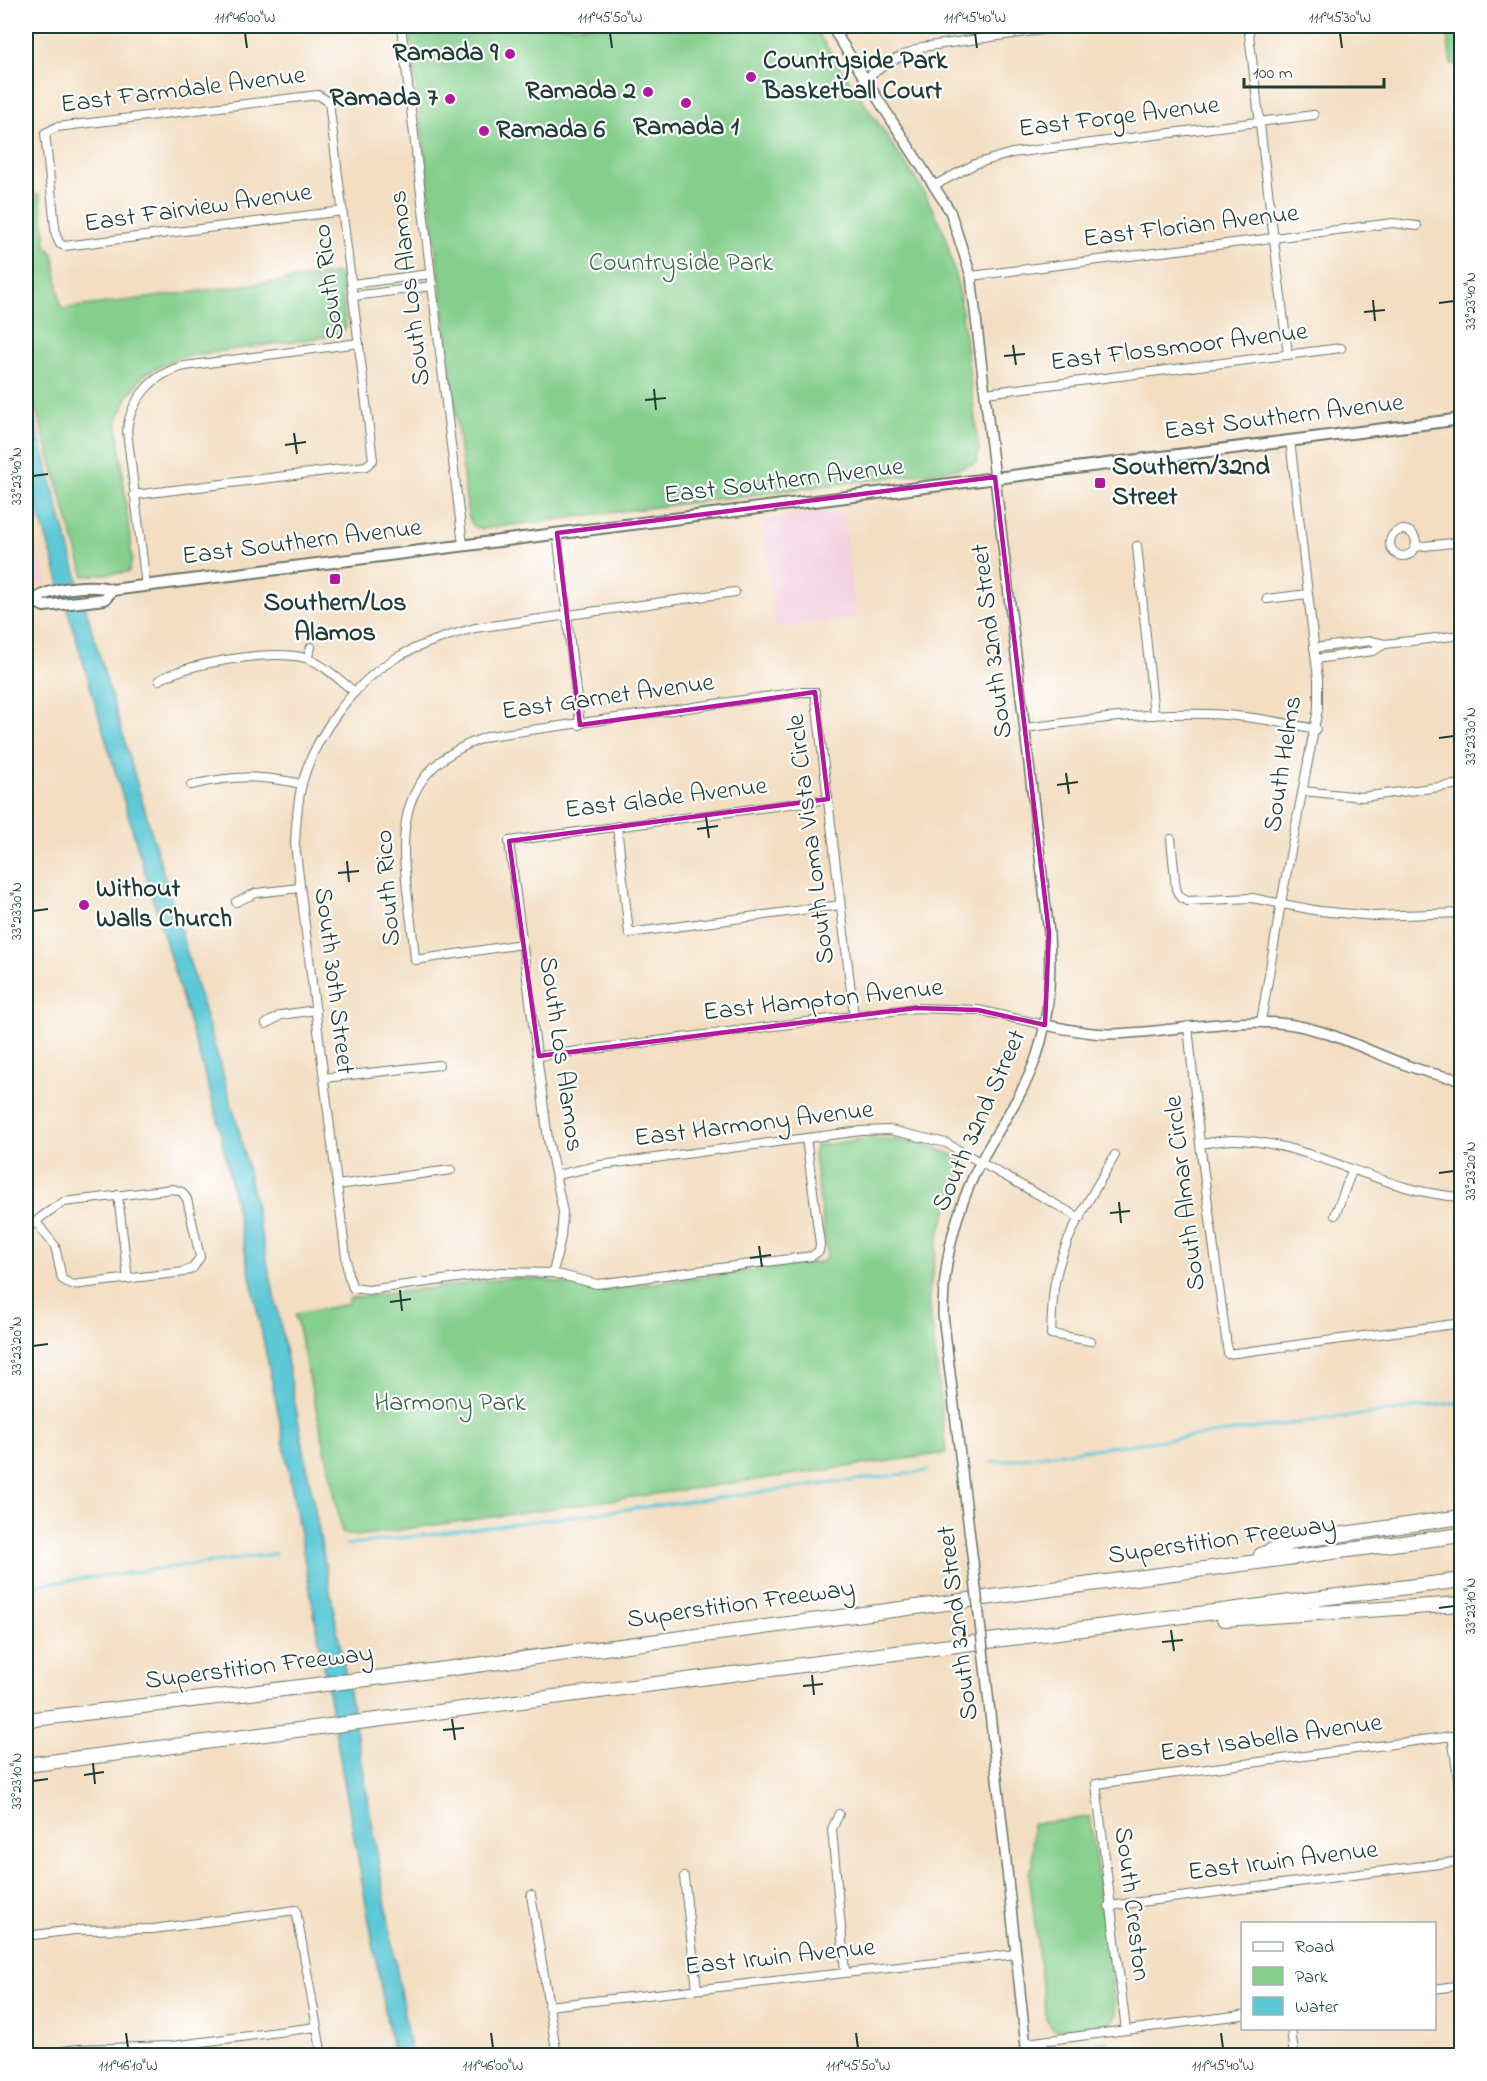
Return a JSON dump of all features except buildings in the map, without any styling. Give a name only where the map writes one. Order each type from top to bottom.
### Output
[{"type":"highway","points":[[1245,1562],[1295,1541],[1461,1516]]},
{"type":"highway","name":"Superstition Freeway","points":[[26,1720],[400,1675],[1461,1535]]},
{"type":"highway","points":[[26,1765],[1461,1580]]},
{"type":"highway","points":[[1097,1627],[1461,1604]]},
{"type":"main road","name":"East Southern Avenue","points":[[30,601],[41,593],[59,590],[102,585],[112,590],[146,586],[1461,419]]},
{"type":"main road","name":"East Southern Avenue","points":[[30,601],[44,606],[105,599],[112,590]]},
{"type":"street","name":"South Los Alamos","points":[[401,26],[463,545]]},
{"type":"street","name":"South 32nd Street","points":[[831,26],[950,211],[971,276],[1050,958],[1046,1025],[1028,1079],[981,1162],[954,1228],[943,1287],[943,1315],[1028,2055]]},
{"type":"street","points":[[864,79],[893,60],[922,47],[1069,26]]},
{"type":"street","points":[[1248,26],[1288,355]]},
{"type":"street","name":"East Farmdale Avenue","points":[[60,244],[56,236],[45,133],[57,127],[306,96],[318,95],[328,99]]},
{"type":"street","name":"South Rico","points":[[134,495],[366,466],[372,460],[354,296],[328,99]]},
{"type":"street","name":"East Forge Avenue","points":[[935,185],[975,164],[1012,153],[1314,115]]},
{"type":"street","name":"East Fairview Avenue","points":[[60,244],[68,247],[343,211]]},
{"type":"street","name":"East Florian Avenue","points":[[971,276],[1393,223],[1417,226]]},
{"type":"street","points":[[352,284],[430,274]]},
{"type":"street","points":[[354,296],[432,286]]},
{"type":"street","points":[[146,586],[127,438],[128,423],[135,404],[155,379],[177,368],[359,343]]},
{"type":"street","name":"East Flossmoor Avenue","points":[[986,393],[1341,348]]},
{"type":"street","name":"South Helms","points":[[1261,1022],[1281,903],[1316,729],[1318,689],[1290,440]]},
{"type":"street","points":[[557,533],[580,725]]},
{"type":"street","points":[[1415,547],[1461,542]]},
{"type":"street","points":[[1137,546],[1154,715]]},
{"type":"street","name":"South 30th Street","points":[[553,1273],[502,1272],[368,1290],[353,1288],[348,1274],[295,844],[302,784],[318,745],[355,692],[399,657],[443,637],[475,628],[566,618],[735,592]]},
{"type":"street","points":[[1267,599],[1308,594]]},
{"type":"street","points":[[1314,648],[1371,641],[1385,644],[1461,635]]},
{"type":"street","points":[[1316,659],[1372,651],[1385,644]]},
{"type":"street","points":[[307,658],[311,647]]},
{"type":"street","points":[[159,680],[188,667],[274,655],[307,658],[355,692]]},
{"type":"street","name":"East Garnet Avenue","points":[[421,782],[438,762],[463,745],[489,736],[580,725],[800,692],[815,693]]},
{"type":"street","name":"South Loma Vista Circle","points":[[815,693],[854,1016]]},
{"type":"street","points":[[1025,728],[1154,715],[1207,713],[1260,718],[1316,729]]},
{"type":"street","points":[[191,785],[222,778],[261,776],[302,784]]},
{"type":"street","name":"South Rico","points":[[421,782],[408,805],[403,830],[415,960],[522,944]]},
{"type":"street","points":[[1303,791],[1362,797],[1461,784]]},
{"type":"street","name":"East Glade Avenue","points":[[509,841],[828,799]]},
{"type":"street","points":[[617,826],[629,933],[840,905]]},
{"type":"street","points":[[1171,839],[1176,889],[1183,899],[1243,898],[1374,916],[1461,914]]},
{"type":"street","name":"South Los Alamos","points":[[509,841],[539,1056],[548,1139],[563,1212],[561,1237],[553,1273]]},
{"type":"street","points":[[236,902],[256,893],[300,888]]},
{"type":"street","name":"East Hampton Avenue","points":[[539,1056],[854,1016],[947,1007],[978,1010],[1081,1033],[1109,1034],[1261,1022],[1289,1024],[1334,1036],[1430,1073],[1461,1079]]},
{"type":"street","points":[[266,1024],[281,1015],[316,1010]]},
{"type":"street","name":"South Almar Circle","points":[[1188,1026],[1200,1144],[1228,1354],[1461,1323]]},
{"type":"street","points":[[324,1078],[439,1065]]},
{"type":"street","name":"East Harmony Avenue","points":[[557,1175],[601,1165],[806,1138],[890,1130],[946,1143],[1080,1218]]},
{"type":"street","points":[[553,1273],[597,1284],[812,1256],[819,1251],[806,1138]]},
{"type":"street","points":[[1200,1144],[1235,1140],[1275,1145],[1432,1195],[1461,1197]]},
{"type":"street","points":[[1091,1341],[1051,1334],[1055,1282],[1061,1260],[1080,1218],[1115,1155]]},
{"type":"street","points":[[337,1185],[452,1170]]},
{"type":"street","points":[[1335,1215],[1352,1171]]},
{"type":"street","points":[[26,1229],[64,1202],[168,1189],[182,1192],[189,1203],[200,1257],[193,1268],[184,1272],[77,1286],[65,1282],[60,1274],[54,1246],[36,1222]]},
{"type":"street","points":[[118,1195],[128,1279]]},
{"type":"street","name":"East Isabella Avenue","points":[[1096,1784],[1452,1736],[1461,1806]]},
{"type":"street","name":"South Creston","points":[[1096,1784],[1109,1906],[1126,2030]]},
{"type":"street","points":[[839,1814],[832,1829],[845,1972]]},
{"type":"street","name":"East Irwin Avenue","points":[[1109,1906],[1461,1861]]},
{"type":"street","points":[[684,1877],[697,1989]]},
{"type":"street","points":[[531,1895],[557,2055]]},
{"type":"street","points":[[26,1936],[74,1930],[153,1929],[296,1910],[322,2055]]},
{"type":"street","name":"East Irwin Avenue","points":[[548,2006],[1016,1953]]},
{"type":"street","points":[[1436,1989],[1461,1985]]},
{"type":"street","points":[[1026,2043],[1241,2015]]},
{"type":"street","points":[[27,2055],[78,2049],[172,2046],[316,2027]]},
{"type":"street","points":[[1291,2030],[1294,2055]]},
{"type":"highlighted area","points":[[995,477],[1049,933],[1045,1025],[978,1010],[916,1008],[539,1056],[509,841],[828,799],[815,692],[580,725],[557,533]]},
{"type":"shaded area","points":[[843,510],[856,618],[775,628],[762,520]]},
{"type":"shaded area","points":[[26,515],[47,583],[26,586]]},
{"type":"green space","name":"Countryside Park","points":[[409,26],[813,26],[922,189],[944,231],[959,290],[979,451],[976,463],[956,469],[482,529],[473,526],[468,515]]},
{"type":"green space","points":[[1446,26],[1461,26],[1461,63],[1451,64]]},
{"type":"green space","points":[[40,194],[46,245],[54,256],[61,309],[340,273],[346,327],[339,335],[179,357],[145,374],[127,397],[117,423],[132,559],[129,572],[84,576],[26,375],[26,196]]},
{"type":"green space","name":"Harmony Park","points":[[870,1138],[916,1141],[960,1157],[964,1163],[938,1237],[929,1296],[946,1453],[356,1536],[342,1533],[295,1314],[348,1304],[350,1298],[512,1278],[607,1289],[821,1262],[826,1259],[827,1253],[814,1156],[816,1146]]},
{"type":"green space","points":[[1090,1817],[1116,2015],[1111,2024],[1054,2030],[1046,2020],[1029,1873],[1033,1865],[1032,1824]]},
{"type":"green space","points":[[1108,2041],[1109,2055],[1050,2055],[1049,2049]]},
{"type":"water","points":[[26,391],[93,634],[239,1129],[280,1322],[362,1763],[411,2055],[393,2055],[278,1411],[217,1116],[26,469]]},
{"type":"waterway","points":[[992,1462],[1462,1402]]},
{"type":"waterway","points":[[346,1545],[927,1471]]},
{"type":"waterway","points":[[26,1586],[275,1554]]},
{"type":"place","name":"Ramada 9","points":[[510,54]]},
{"type":"place","name":"Countryside Park Basketball Court","points":[[751,77]]},
{"type":"place","name":"Ramada 2","points":[[648,92]]},
{"type":"place","name":"Ramada 7","points":[[450,99]]},
{"type":"place","name":"Ramada 1","points":[[686,103]]},
{"type":"place","name":"Ramada 6","points":[[484,131]]},
{"type":"place","name":"Southern/32nd Street","points":[[1100,483]]},
{"type":"place","name":"Southern/Los Alamos","points":[[335,579]]},
{"type":"place","name":"Without Walls Church","points":[[84,905]]}]
